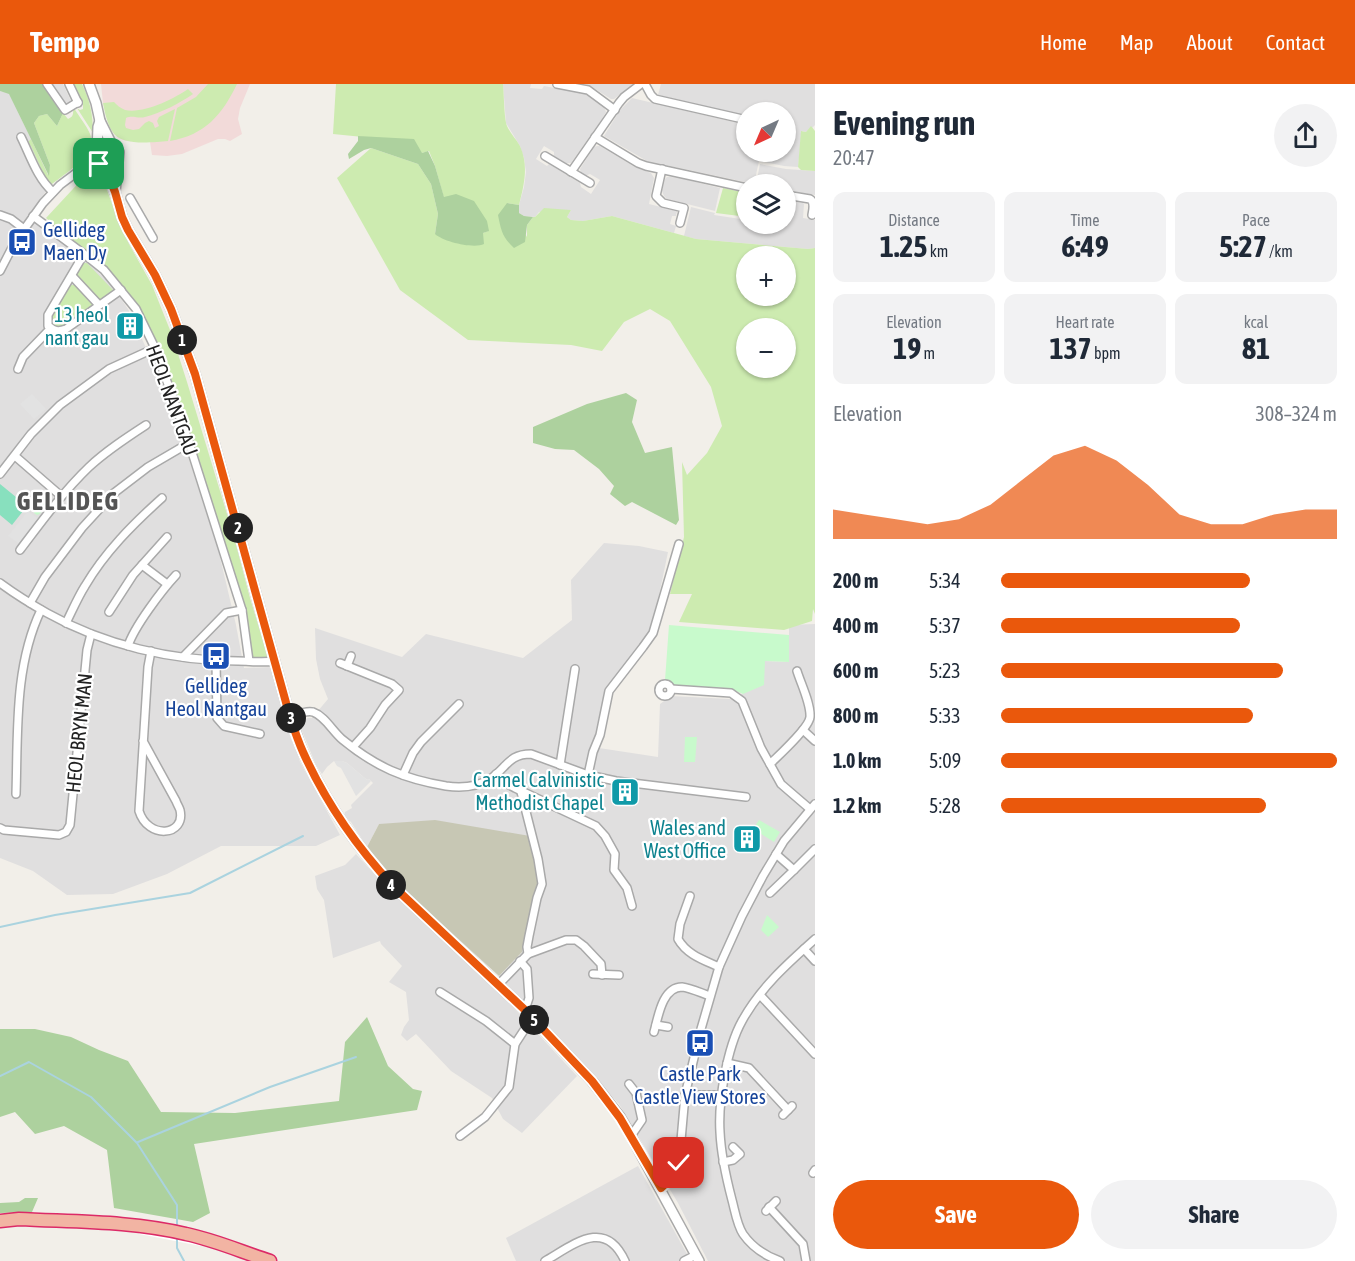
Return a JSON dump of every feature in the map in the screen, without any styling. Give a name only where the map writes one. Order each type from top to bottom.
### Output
[{"type":"highway","points":[[0,1221],[19,1219],[141,1226],[204,1238],[270,1261]]},
{"type":"street","points":[[47,84],[65,110],[78,104],[69,84]]},
{"type":"street","points":[[89,84],[100,121],[112,145],[119,152],[115,192]]},
{"type":"street","points":[[557,84],[588,90],[615,110]]},
{"type":"street","points":[[571,172],[624,97],[643,84],[656,99],[736,117]]},
{"type":"street","points":[[100,121],[97,161],[103,167],[115,192],[128,230],[155,275],[171,309],[195,374],[274,661],[302,751],[329,801],[374,866],[529,1014],[592,1081],[620,1118],[661,1188],[697,1258],[684,1261]]},
{"type":"street","points":[[595,137],[638,163],[736,186]]},
{"type":"street","points":[[24,138],[40,177],[53,192]]},
{"type":"street","points":[[0,271],[15,242],[53,192],[80,170],[102,145],[112,145]]},
{"type":"street","points":[[545,156],[590,183]]},
{"type":"street","points":[[80,170],[112,166],[117,163]]},
{"type":"street","points":[[662,169],[656,196],[663,202],[684,208],[680,223]]},
{"type":"street","points":[[796,197],[812,200],[812,215]]},
{"type":"street","points":[[130,198],[153,238]]},
{"type":"street","points":[[122,217],[136,209]]},
{"type":"street","points":[[0,215],[11,219],[24,229]]},
{"type":"street","name":"HEOL NANTGAU","points":[[33,216],[104,270],[136,309],[155,348],[189,443],[242,610],[249,661]]},
{"type":"street","points":[[84,254],[48,315],[48,326],[53,330],[66,329],[121,290]]},
{"type":"street","points":[[72,276],[99,305]]},
{"type":"street","points":[[18,369],[23,357],[51,328]]},
{"type":"street","points":[[0,474],[31,434],[60,405],[109,369],[155,348]]},
{"type":"street","points":[[20,550],[61,496],[90,466],[146,425]]},
{"type":"street","points":[[30,603],[45,577],[82,528],[114,493],[148,467],[189,443]]},
{"type":"street","points":[[15,456],[61,496]]},
{"type":"street","points":[[66,623],[85,585],[110,552],[134,523],[162,498]]},
{"type":"street","points":[[109,612],[133,575],[167,537]]},
{"type":"street","points":[[588,775],[593,752],[600,735],[609,691],[653,633],[679,544]]},
{"type":"street","points":[[142,565],[167,585]]},
{"type":"street","points":[[128,646],[136,629],[176,575]]},
{"type":"street","points":[[0,584],[66,623],[128,646],[216,661],[274,661]]},
{"type":"street","points":[[16,794],[20,688],[35,622],[41,610]]},
{"type":"street","points":[[183,657],[226,614],[242,610]]},
{"type":"street","name":"HEOL BRYN MAN","points":[[0,828],[59,835],[66,832],[70,825],[87,650],[91,633]]},
{"type":"street","points":[[143,741],[180,811],[178,824],[171,830],[159,832],[152,829],[145,824],[139,811],[143,741],[148,667],[151,651]]},
{"type":"street","points":[[351,656],[344,664],[392,684],[407,697]]},
{"type":"street","points":[[216,661],[217,718],[224,726],[260,734]]},
{"type":"street","points":[[560,765],[575,669]]},
{"type":"street","points":[[770,764],[803,730],[810,719],[809,707],[797,671]]},
{"type":"street","points":[[661,1188],[675,1173],[679,1163],[685,1095],[719,967],[762,876],[784,841],[813,807],[781,784],[761,748],[742,700],[732,693],[671,689]]},
{"type":"street","points":[[353,747],[399,690]]},
{"type":"street","points":[[403,775],[421,742],[459,704]]},
{"type":"street","points":[[290,717],[314,712],[353,747],[389,771],[448,786],[464,787],[487,780],[517,755],[531,754],[588,775],[616,781],[746,797]]},
{"type":"street","points":[[803,730],[815,741]]},
{"type":"street","points":[[496,774],[502,781],[521,792],[596,826],[605,836],[615,854],[614,870],[627,888],[632,906]]},
{"type":"street","points":[[521,792],[542,884],[529,936],[528,954]]},
{"type":"street","points":[[770,893],[815,849]]},
{"type":"street","points":[[776,854],[794,870]]},
{"type":"street","points":[[690,896],[680,924],[678,939],[687,951],[719,967]]},
{"type":"street","points":[[780,1261],[771,1258],[751,1244],[742,1232],[723,1162],[720,1113],[727,1063],[742,1021],[771,980],[815,939]]},
{"type":"street","points":[[499,984],[528,954],[566,940],[576,940],[584,946],[601,964],[602,975]]},
{"type":"street","points":[[804,949],[815,961]]},
{"type":"street","points":[[460,1136],[485,1117],[509,1087],[514,1044],[529,1014],[527,969],[520,961]]},
{"type":"street","points":[[593,974],[619,975]]},
{"type":"street","points":[[668,1027],[655,1029],[665,998],[670,992],[684,987],[710,996]]},
{"type":"street","points":[[440,992],[486,1021],[514,1044]]},
{"type":"street","points":[[759,995],[815,1054]]},
{"type":"street","points":[[727,1063],[749,1068],[788,1110]]},
{"type":"street","points":[[629,1084],[636,1093],[642,1120],[632,1136]]},
{"type":"street","points":[[685,1095],[722,1095]]},
{"type":"street","points":[[723,1162],[733,1160],[740,1154],[732,1147]]},
{"type":"street","points":[[776,1201],[767,1209],[803,1244],[806,1261]]},
{"type":"street","points":[[545,1261],[558,1258],[588,1238],[596,1237],[611,1241],[624,1261]]},
{"type":"shaded area","points":[[51,84],[63,84],[70,103],[66,106]]},
{"type":"shaded area","points":[[101,84],[250,84],[238,119],[242,134],[230,141],[218,139],[182,154],[152,155],[150,142],[126,141],[118,138],[112,131],[103,103]]},
{"type":"shaded area","points":[[503,84],[531,84],[530,88],[542,89],[544,86],[586,94],[604,107],[606,112],[571,163],[566,163],[554,156],[554,152],[544,146],[536,159],[547,166],[549,164],[580,183],[581,187],[591,194],[600,180],[590,174],[585,176],[580,169],[594,147],[600,146],[635,167],[651,173],[654,178],[649,204],[677,211],[676,216],[672,216],[670,224],[676,226],[674,233],[612,216],[583,221],[571,220],[567,217],[571,210],[539,212],[535,217],[519,213],[526,172],[520,146],[506,123]]},
{"type":"shaded area","points":[[585,84],[633,84],[611,99]]},
{"type":"shaded area","points":[[661,84],[815,84],[815,125],[806,132],[802,131],[798,167],[784,166],[764,162],[796,162],[796,102],[736,102],[736,113],[658,95]]},
{"type":"shaded area","points":[[0,91],[9,93],[52,183],[31,212],[110,283],[128,309],[168,395],[218,549],[244,668],[272,667],[300,762],[340,835],[316,846],[221,846],[167,874],[113,894],[67,895],[33,871],[0,858]]},
{"type":"shaded area","points":[[632,98],[736,122],[736,162],[759,162],[756,174],[736,174],[736,180],[647,161],[604,136],[620,110]]},
{"type":"shaded area","points":[[760,164],[815,171],[815,195],[796,192],[796,174],[758,174]]},
{"type":"shaded area","points":[[667,177],[720,188],[715,211],[667,199],[662,191]]},
{"type":"shaded area","points":[[796,202],[803,203],[803,218],[815,220],[815,248],[696,239],[684,236],[691,207],[715,213],[714,215],[736,218],[736,234],[796,234]]},
{"type":"shaded area","points":[[32,394],[46,409],[34,419],[20,404]]},
{"type":"shaded area","points":[[28,511],[40,520],[21,545],[8,536]]},
{"type":"shaded area","points":[[604,543],[639,546],[668,552],[652,629],[612,692],[599,748],[658,757],[660,704],[671,696],[730,699],[763,685],[764,661],[789,662],[789,625],[815,624],[815,1261],[708,1261],[678,1203],[619,1104],[499,976],[522,952],[379,824],[367,847],[351,822],[344,816],[345,812],[352,808],[351,805],[373,783],[342,761],[334,761],[322,774],[300,726],[302,721],[312,718],[328,699],[320,679],[316,659],[315,628],[402,657],[426,634],[523,658],[572,620],[571,580]]},
{"type":"shaded area","points":[[334,761],[347,763],[371,781],[356,796],[341,768]]},
{"type":"shaded area","points":[[435,820],[530,836],[538,882],[522,952],[499,976],[389,876],[367,847],[379,824]]},
{"type":"shaded area","points":[[356,854],[385,886],[499,992],[577,1076],[522,1133],[503,1119],[492,1098],[451,1071],[416,1034],[407,1041],[401,1035],[409,1020],[406,992],[389,982],[402,966],[380,941],[333,958],[324,900],[317,889],[315,876],[345,865]]},
{"type":"shaded area","points":[[638,1166],[691,1261],[516,1261],[506,1238]]},
{"type":"green space","points":[[0,84],[44,84],[63,113],[57,126],[47,114],[39,116],[34,123],[50,165],[49,176],[9,94],[0,91]]},
{"type":"green space","points":[[74,84],[82,84],[87,96],[92,114],[93,133],[77,108],[83,109],[83,104]]},
{"type":"green space","points":[[208,84],[237,84],[225,105],[203,129],[170,141],[177,108],[196,97]]},
{"type":"green space","points":[[336,84],[503,84],[507,126],[523,153],[525,168],[519,205],[507,203],[527,237],[527,225],[544,208],[571,210],[567,217],[571,220],[583,221],[612,216],[696,239],[774,246],[736,246],[736,306],[796,306],[796,248],[815,248],[815,614],[813,609],[812,621],[784,630],[679,622],[692,594],[670,594],[684,537],[682,462],[687,475],[707,453],[722,426],[711,387],[670,321],[650,309],[624,322],[602,351],[571,345],[468,340],[400,290],[337,178],[371,148],[418,164],[431,184],[438,214],[435,234],[488,231],[444,198],[429,151],[422,153],[363,137],[333,134]]},
{"type":"green space","points":[[188,89],[193,94],[164,110],[145,117],[126,118],[126,128],[139,129],[149,121],[155,128],[159,126],[157,121],[159,117],[175,109],[168,141],[130,141],[116,136],[110,128],[103,103],[114,102],[125,110],[140,110],[167,101]]},
{"type":"green space","points":[[74,108],[90,134],[91,144],[78,164],[52,184],[48,184],[42,176],[43,173],[31,146],[27,143],[31,139],[48,175],[50,165],[34,123],[39,116],[47,114],[57,126],[63,113],[68,119],[72,116]]},
{"type":"green space","points":[[811,126],[815,131],[815,171],[801,170],[798,167],[801,131],[806,132]]},
{"type":"green space","points":[[358,136],[414,139],[422,153],[428,151],[444,197],[456,194],[474,201],[487,221],[489,231],[483,233],[484,244],[473,246],[459,244],[435,234],[438,214],[431,184],[418,164],[371,148],[349,159],[348,154],[358,141]]},
{"type":"green space","points":[[108,148],[113,150],[115,155],[113,160],[108,162],[103,160],[101,155],[103,150]]},
{"type":"green space","points":[[85,176],[102,176],[116,215],[152,285],[172,335],[268,657],[252,657],[246,613],[217,518],[176,394],[138,307],[103,265],[46,218]]},
{"type":"green space","points":[[723,188],[736,191],[736,216],[716,213]]},
{"type":"green space","points":[[507,203],[519,205],[519,213],[533,217],[527,225],[525,242],[514,248],[503,233],[498,215]]},
{"type":"green space","points":[[83,263],[87,263],[114,291],[100,303],[75,278]]},
{"type":"green space","points":[[70,285],[77,285],[93,304],[91,309],[60,330],[49,325],[51,315]]},
{"type":"green space","points":[[626,393],[637,400],[632,422],[645,453],[672,447],[679,520],[676,525],[632,502],[625,506],[610,494],[614,486],[599,469],[574,450],[555,449],[533,443],[533,427],[587,404]]},
{"type":"green space","points":[[0,484],[27,506],[12,525],[0,515]]},
{"type":"green space","points":[[44,494],[50,496],[51,499],[44,503],[42,512],[37,515],[34,513],[33,506]]},
{"type":"green space","points":[[669,625],[789,635],[789,662],[765,661],[764,685],[743,694],[729,688],[675,686],[671,681],[665,680]]},
{"type":"green space","points":[[685,737],[697,737],[695,762],[684,762]]},
{"type":"green space","points":[[759,820],[780,832],[774,842],[753,829]]},
{"type":"green space","points":[[767,915],[779,927],[768,937],[761,930]]},
{"type":"green space","points":[[367,1017],[388,1066],[413,1089],[422,1091],[417,1110],[194,1144],[210,1213],[193,1222],[114,1208],[107,1150],[64,1126],[35,1134],[15,1112],[0,1117],[0,1029],[35,1029],[71,1037],[128,1061],[161,1112],[235,1113],[339,1101],[345,1042]]},
{"type":"green space","points":[[25,1198],[38,1198],[32,1212],[0,1213],[0,1203],[19,1202]]},
{"type":"pier","points":[[142,1220],[205,1233],[201,1246],[139,1234]]},
{"type":"waterway","points":[[0,927],[55,915],[190,893],[303,836]]},
{"type":"waterway","points":[[138,1142],[270,1087],[356,1057]]},
{"type":"waterway","points":[[0,1076],[29,1062],[91,1097],[137,1143],[177,1205],[177,1227]]},
{"type":"waterway","points":[[177,1236],[177,1248],[184,1261]]},
{"type":"place","name":"Gellideg Maen Dy","points":[[22,242]]},
{"type":"place","name":"13 heol nant gau","points":[[130,326]]},
{"type":"place","name":"Gellideg Heol Nantgau","points":[[216,656]]},
{"type":"place","name":"Carmel Calvinistic Methodist Chapel","points":[[625,792]]},
{"type":"place","name":"Wales and West Office","points":[[747,839]]},
{"type":"place","name":"Castle Park Castle View Stores","points":[[700,1043]]},
{"type":"district","name":"GELLIDEG","points":[[68,501]]},
{"type":"route","points":[[99,164],[105,167],[128,230],[155,275],[171,309],[195,374],[290,717],[302,751],[329,801],[374,866],[499,984],[592,1081],[632,1136],[661,1188],[675,1173],[679,1163]]}]
